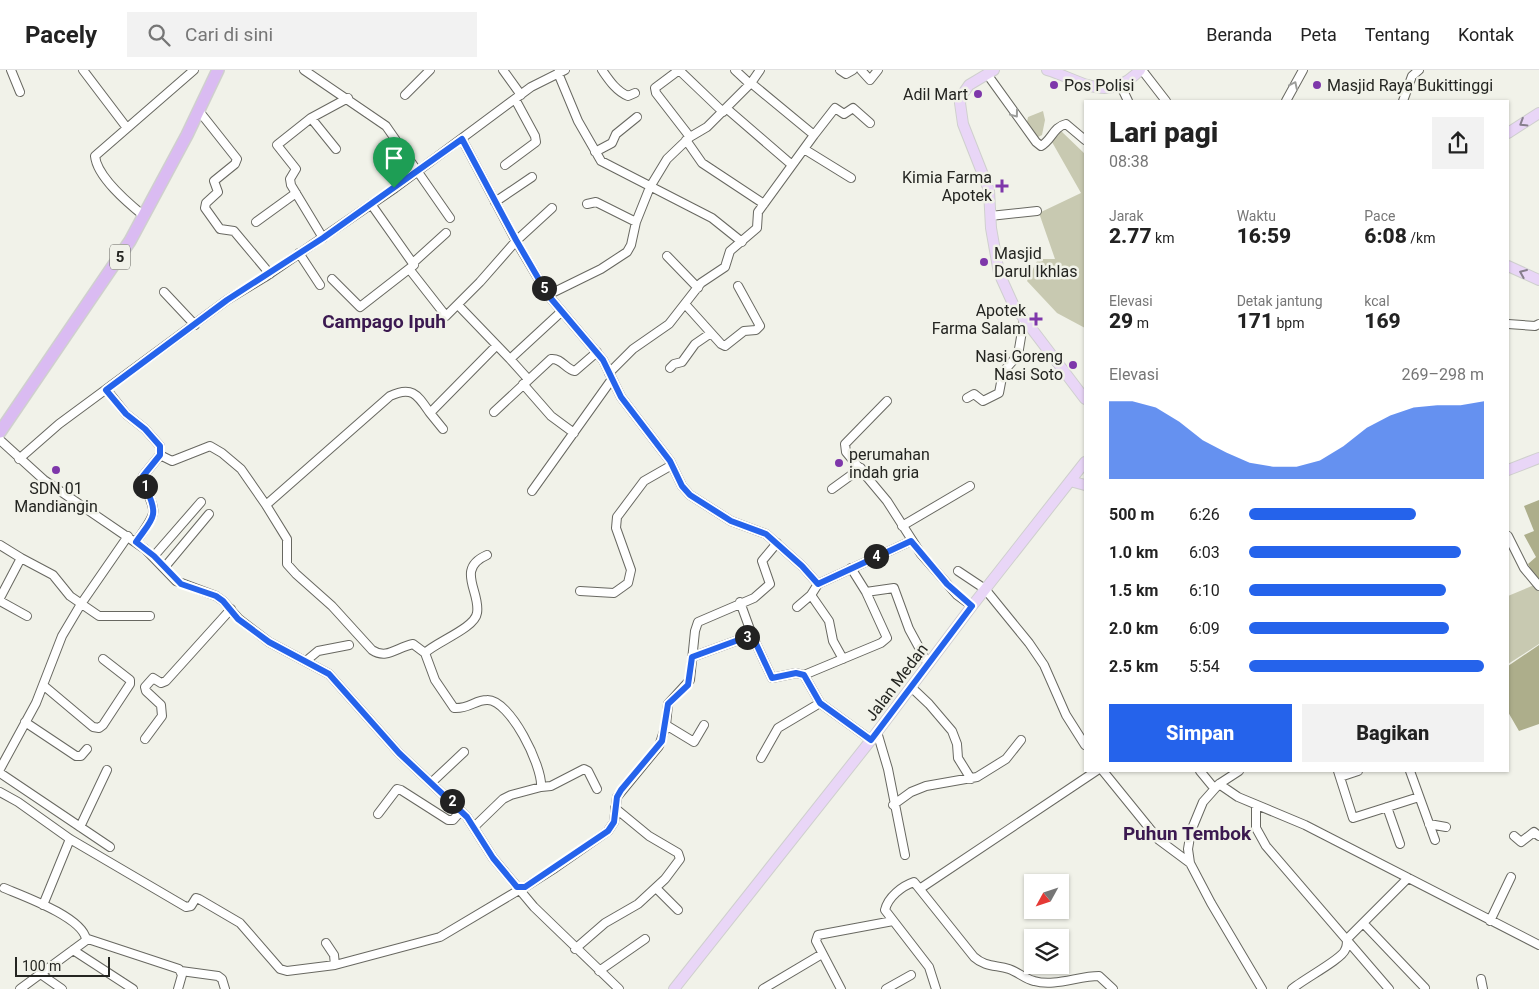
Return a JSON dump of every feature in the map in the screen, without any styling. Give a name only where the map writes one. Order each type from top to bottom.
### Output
[{"type":"highway","name":"5","points":[[0,432],[130,241],[199,112],[218,70]]},
{"type":"main road","points":[[1046,70],[1098,89],[1120,84],[1141,70]]},
{"type":"main road","points":[[990,72],[970,85],[962,95],[960,103],[963,124],[989,190],[990,216],[1000,273],[1006,292],[1024,319],[1084,398]]},
{"type":"main road","points":[[1509,132],[1539,113]]},
{"type":"main road","points":[[1509,266],[1539,280]]},
{"type":"main road","points":[[1509,470],[1539,458]]},
{"type":"main road","name":"Jalan Medan","points":[[674,989],[874,736],[985,589],[1084,463]]},
{"type":"main road","points":[[1070,481],[1084,485]]},
{"type":"street","points":[[11,70],[20,92]]},
{"type":"street","points":[[84,70],[127,128]]},
{"type":"street","points":[[144,216],[123,198],[94,159],[194,70]]},
{"type":"street","points":[[304,70],[348,98],[386,126],[450,218]]},
{"type":"street","points":[[405,95],[430,70]]},
{"type":"street","points":[[504,70],[518,97],[536,142],[505,165]]},
{"type":"street","points":[[602,70],[612,84],[624,95],[628,96],[635,93]]},
{"type":"street","points":[[764,204],[702,163],[688,138],[654,88],[679,70],[792,165]]},
{"type":"street","points":[[735,70],[814,135]]},
{"type":"street","points":[[548,295],[601,269],[627,252],[631,245],[636,222],[650,187],[668,159],[688,138],[707,126],[725,110],[751,84],[760,70]]},
{"type":"street","points":[[840,70],[846,74],[853,70]]},
{"type":"street","points":[[861,70],[870,80],[878,70]]},
{"type":"street","points":[[1141,70],[1165,100]]},
{"type":"street","points":[[1287,100],[1303,70]]},
{"type":"street","points":[[1403,100],[1412,76],[1419,70]]},
{"type":"street","points":[[19,459],[59,424],[227,300],[323,238],[417,172],[518,97],[561,72],[578,121],[595,152],[605,164],[712,218],[742,242]]},
{"type":"street","points":[[990,72],[1036,142],[1041,146],[1047,143],[1055,130],[1066,124],[1084,139]]},
{"type":"street","points":[[1120,84],[1128,100]]},
{"type":"street","points":[[323,238],[290,180],[296,169],[277,145],[311,118],[348,98]]},
{"type":"street","points":[[532,491],[574,433],[611,376],[633,349],[670,324],[687,306],[701,283],[726,265],[728,254],[757,228],[758,212],[835,108],[844,114],[853,108],[870,123]]},
{"type":"street","points":[[199,112],[237,159],[235,164],[214,180],[218,192],[206,203],[205,208],[220,229],[234,231],[270,274]]},
{"type":"street","points":[[595,152],[612,143],[616,134],[638,117]]},
{"type":"street","points":[[311,118],[336,149]]},
{"type":"street","points":[[462,139],[495,202],[548,295],[597,352],[632,415],[672,465],[682,486],[690,495],[731,521],[766,534],[818,584]]},
{"type":"street","points":[[804,148],[851,178]]},
{"type":"street","points":[[495,202],[532,176]]},
{"type":"street","points":[[256,222],[296,193]]},
{"type":"street","points":[[586,204],[596,202],[636,222]]},
{"type":"street","points":[[371,204],[446,316],[516,240],[552,208]]},
{"type":"street","points":[[990,216],[1037,211]]},
{"type":"street","points":[[332,279],[360,307],[412,266],[446,233]]},
{"type":"street","points":[[299,253],[320,285]]},
{"type":"street","points":[[667,256],[698,288]]},
{"type":"street","points":[[687,306],[725,346],[744,331],[756,330],[760,326],[738,286]]},
{"type":"street","points":[[164,292],[195,325]]},
{"type":"street","points":[[458,305],[510,359],[551,416],[574,433]]},
{"type":"street","points":[[510,359],[561,312]]},
{"type":"street","points":[[967,398],[974,394],[983,401],[999,393],[1003,372],[1018,355],[1024,319]]},
{"type":"street","points":[[1509,324],[1535,326],[1539,324]]},
{"type":"street","points":[[670,368],[674,364],[682,362],[695,344],[711,333]]},
{"type":"street","points":[[430,413],[496,346]]},
{"type":"street","points":[[494,412],[551,359],[559,360],[575,371],[597,352]]},
{"type":"street","points":[[106,390],[126,414],[156,440],[160,446],[160,455],[143,476],[143,483],[155,510],[153,518],[136,542]]},
{"type":"street","points":[[266,505],[390,396],[405,390],[410,392],[420,399],[443,430]]},
{"type":"street","points":[[887,401],[845,444],[846,452],[887,501],[911,541],[947,584],[972,606]]},
{"type":"street","points":[[0,440],[44,480],[128,536],[154,556],[181,584],[216,596],[238,619],[269,642],[329,674],[399,753],[462,811],[493,858],[518,888],[575,949],[619,989]]},
{"type":"street","points":[[160,455],[172,460],[210,446],[222,453],[241,469],[266,505],[286,539],[288,564],[296,574],[332,606],[372,650],[380,655],[387,655],[403,646],[413,644],[424,653],[435,680],[454,708],[464,709],[486,700],[498,703],[529,744],[541,787]]},
{"type":"street","points":[[580,591],[614,593],[628,583],[632,570],[616,528],[617,517],[644,481],[672,465]]},
{"type":"street","points":[[832,489],[861,468]]},
{"type":"street","points":[[902,526],[970,486]]},
{"type":"street","points":[[154,556],[201,502]]},
{"type":"street","points":[[164,568],[209,514]]},
{"type":"street","points":[[0,769],[43,685],[62,636],[81,604],[128,536]]},
{"type":"street","points":[[1509,538],[1524,568],[1539,586]]},
{"type":"street","points":[[797,607],[811,596],[818,584],[911,541]]},
{"type":"street","points":[[0,792],[18,802],[70,838],[186,907],[199,899],[240,923],[283,970],[335,965],[445,935],[518,888],[525,887],[555,868],[608,831],[614,822],[617,797],[659,746],[666,725],[668,704],[690,680],[695,631],[698,622],[740,602],[754,598],[770,584],[762,561],[777,543]]},
{"type":"street","points":[[0,545],[54,575],[70,596],[99,616],[150,616]]},
{"type":"street","points":[[424,653],[468,626],[476,618],[477,608],[470,580],[471,571],[475,562],[487,554]]},
{"type":"street","points":[[21,558],[0,600],[27,616]]},
{"type":"street","points":[[740,602],[752,635],[772,678],[796,673],[804,675],[881,643],[887,638],[866,592],[851,568]]},
{"type":"street","points":[[958,571],[985,589],[1039,656],[1066,715],[1084,743]]},
{"type":"street","points":[[866,592],[894,588],[909,629],[928,664]]},
{"type":"street","points":[[811,596],[829,621],[833,641],[844,659]]},
{"type":"street","points":[[145,739],[162,716],[161,705],[146,692],[145,687],[153,678],[161,683],[166,681],[231,610]]},
{"type":"street","points":[[692,657],[752,635]]},
{"type":"street","points":[[306,661],[318,651],[349,645]]},
{"type":"street","points":[[43,685],[93,727],[99,728],[103,725],[130,684],[130,680],[103,659]]},
{"type":"street","points":[[804,675],[820,703],[874,736],[888,768],[905,855]]},
{"type":"street","points":[[911,688],[929,704],[952,731],[957,744],[958,758],[971,779]]},
{"type":"street","points":[[761,758],[778,728],[820,703]]},
{"type":"street","points":[[25,722],[76,756],[81,756],[87,749]]},
{"type":"street","points":[[666,725],[694,742],[704,726]]},
{"type":"street","points":[[894,806],[911,792],[926,786],[971,779],[1006,760],[1021,740]]},
{"type":"street","points":[[431,783],[464,752]]},
{"type":"street","points":[[474,827],[503,799],[511,794],[551,786],[584,769],[588,771],[597,788]]},
{"type":"street","points":[[80,827],[107,770]]},
{"type":"street","points":[[921,888],[1095,772]]},
{"type":"street","points":[[1104,772],[1159,840],[1174,853],[1190,863]]},
{"type":"street","points":[[1201,772],[1216,786],[1305,825],[1539,945]]},
{"type":"street","points":[[1237,772],[1216,786],[1202,802],[1196,815],[1188,849],[1190,863],[1211,903],[1262,989]]},
{"type":"street","points":[[1352,772],[1339,774],[1353,818],[1419,797]]},
{"type":"street","points":[[1410,772],[1435,840]]},
{"type":"street","points":[[0,773],[110,847]]},
{"type":"street","points":[[378,814],[397,789],[448,820],[453,820],[462,811]]},
{"type":"street","points":[[1256,804],[1256,828],[1266,846],[1348,939],[1389,989]]},
{"type":"street","points":[[1387,807],[1400,844]]},
{"type":"street","points":[[575,949],[605,923],[638,904],[656,888],[680,859],[680,856],[649,836],[615,808]]},
{"type":"street","points":[[1429,824],[1446,827]]},
{"type":"street","points":[[1514,836],[1521,842],[1534,832],[1539,836]]},
{"type":"street","points":[[43,905],[70,838]]},
{"type":"street","points":[[1490,921],[1511,877]]},
{"type":"street","points":[[1292,989],[1306,977],[1340,957],[1346,950],[1348,939],[1408,878]]},
{"type":"street","points":[[936,989],[929,967],[885,910],[887,903],[912,882],[917,883],[974,957],[982,964],[1012,970],[1032,981],[1039,982],[1099,976],[1113,989]]},
{"type":"street","points":[[4,888],[43,905],[75,923],[86,939],[182,971],[218,976],[222,979],[225,989]]},
{"type":"street","points":[[656,888],[678,910]]},
{"type":"street","points":[[841,989],[816,941],[822,933],[893,921]]},
{"type":"street","points":[[1364,924],[1426,988]]},
{"type":"street","points":[[600,971],[644,938]]},
{"type":"street","points":[[20,989],[42,975],[86,939]]},
{"type":"street","points":[[326,943],[334,955],[335,965]]},
{"type":"street","points":[[73,950],[133,989]]},
{"type":"street","points":[[764,989],[822,954]]},
{"type":"street","points":[[178,989],[182,971]]},
{"type":"street","points":[[42,975],[62,989]]},
{"type":"street","points":[[886,989],[911,975]]},
{"type":"street","points":[[1481,979],[1483,989]]},
{"type":"green space","points":[[1043,111],[1045,120],[1042,135],[1038,137],[1027,122],[1028,117]]},
{"type":"green space","points":[[1061,131],[1084,153],[1084,327],[1057,313],[1027,281],[1038,259],[1055,259],[1039,213],[1081,193],[1052,142]]},
{"type":"green space","points":[[1539,500],[1539,583],[1528,564],[1536,557],[1524,535],[1534,531],[1524,506]]},
{"type":"green space","points":[[1539,583],[1539,644],[1509,663],[1509,596]]},
{"type":"green space","points":[[1539,645],[1539,724],[1519,731],[1509,714],[1509,665]]},
{"type":"place","name":"Pos Polisi","points":[[1054,85]]},
{"type":"place","name":"Masjid Raya Bukittinggi","points":[[1317,85]]},
{"type":"place","name":"Adil Mart","points":[[978,94]]},
{"type":"place","name":"Kimia Farma Apotek","points":[[1002,186]]},
{"type":"place","name":"Masjid Darul Ikhlas","points":[[984,262]]},
{"type":"place","name":"Apotek Farma Salam","points":[[1036,319]]},
{"type":"place","name":"Nasi Goreng Nasi Soto","points":[[1073,365]]},
{"type":"place","name":"perumahan indah gria","points":[[839,463]]},
{"type":"place","name":"SDN 01 Mandiangin","points":[[56,470]]},
{"type":"district","name":"Campago Ipuh","points":[[384,321]]},
{"type":"district","name":"Puhun Tembok","points":[[1187,833]]},
{"type":"route","points":[[462,139],[496,204],[548,295],[581,335],[595,348],[610,372],[621,397],[632,415],[670,461],[682,486],[690,495],[731,521],[766,534],[802,566],[818,584],[911,541],[957,595],[972,606],[871,740],[820,703],[801,672],[772,678],[752,635],[692,657],[688,685],[668,704],[662,741],[630,782],[621,790],[617,797],[614,822],[608,831],[525,887],[517,887],[493,858],[467,817],[399,753],[329,674],[269,642],[238,619],[223,601],[216,596],[181,584],[154,556],[136,542],[153,518],[155,510],[143,483],[143,476],[160,455],[161,450],[156,440],[126,414],[106,390],[227,300],[265,278],[394,188],[462,139]]}]
